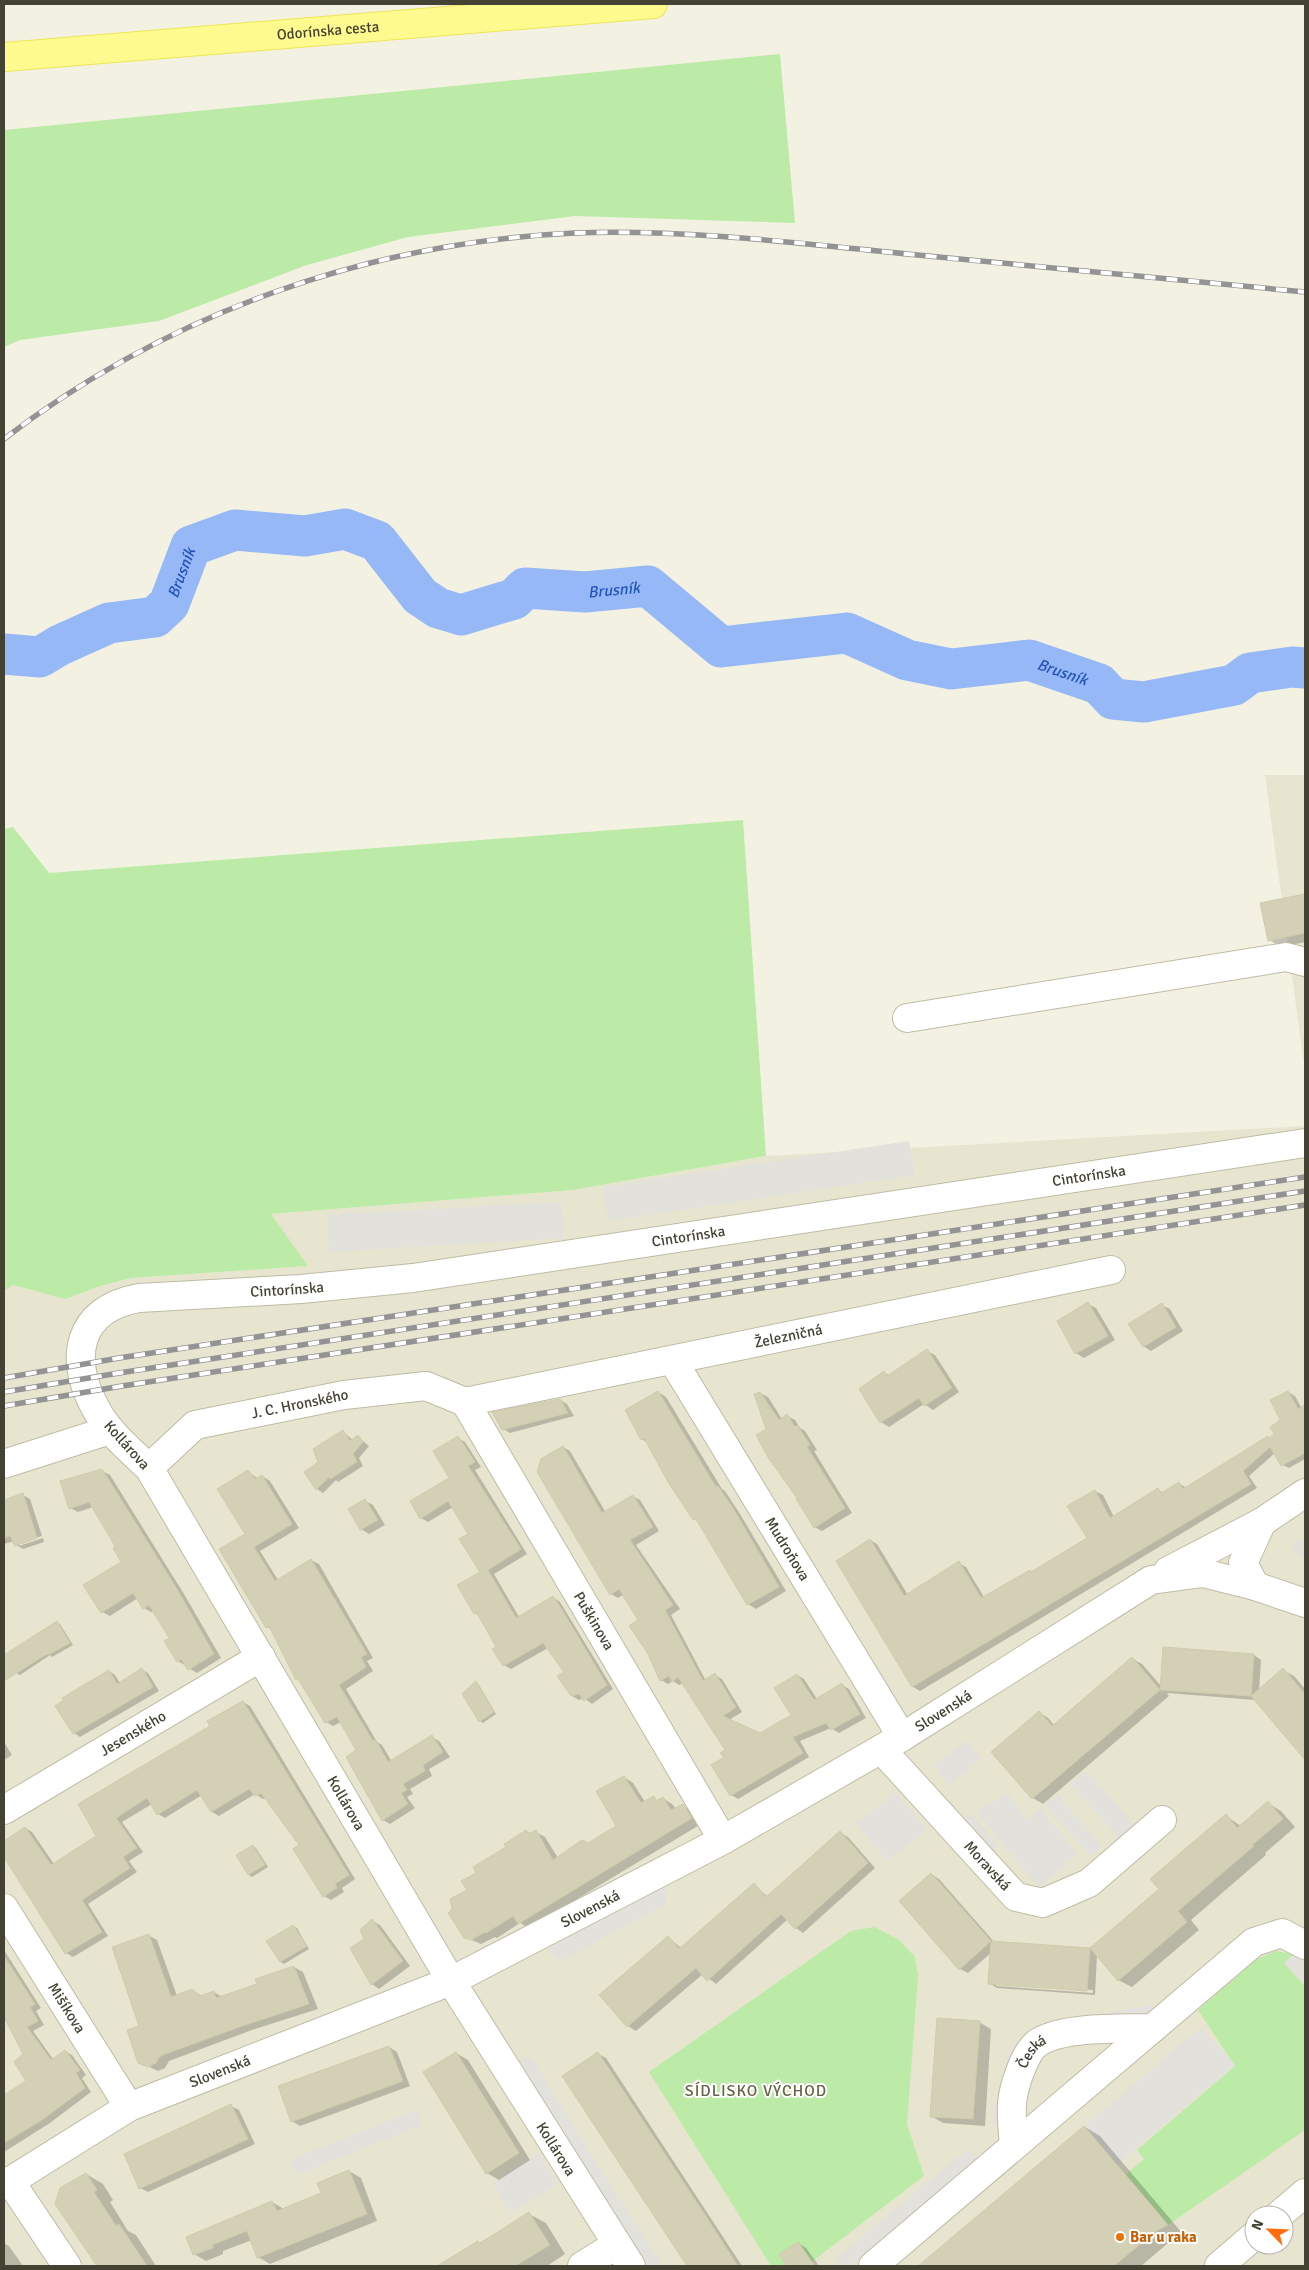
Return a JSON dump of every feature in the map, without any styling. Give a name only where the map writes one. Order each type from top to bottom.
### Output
[{"type":"main road","name":"Odorínska cesta","points":[[4,57],[653,4]]},
{"type":"street","points":[[907,1018],[1286,957],[1305,962]]},
{"type":"street","name":"Cintorínska","points":[[84,1335],[98,1314],[122,1301],[139,1298],[302,1289],[421,1276],[1305,1143]]},
{"type":"street","name":"Železničná","points":[[465,1402],[1111,1270]]},
{"type":"street","name":"Kollárova","points":[[84,1335],[83,1372],[88,1392],[96,1409],[110,1430],[149,1468],[451,1981],[624,2255]]},
{"type":"street","name":"Mudroňova","points":[[673,1361],[892,1743]]},
{"type":"street","name":"J. C. Hronského","points":[[149,1468],[195,1425],[344,1395],[426,1386],[465,1402]]},
{"type":"street","name":"Puškinova","points":[[465,1402],[723,1840]]},
{"type":"street","points":[[4,1464],[110,1430]]},
{"type":"street","name":"Slovenská","points":[[7,2183],[129,2107],[451,1981],[723,1840],[892,1743],[1151,1580],[1262,1522],[1305,1493]]},
{"type":"street","points":[[1255,1586],[1244,1563],[1262,1522]]},
{"type":"street","name":"Slovenská","points":[[1151,1580],[1204,1573],[1255,1586],[1305,1603]]},
{"type":"street","name":"Jesenského","points":[[4,1810],[261,1657]]},
{"type":"street","name":"Moravská","points":[[892,1743],[1016,1897],[1043,1903],[1089,1883],[1162,1820]]},
{"type":"street","name":"Mišíkova","points":[[4,1908],[129,2107]]},
{"type":"street","points":[[873,2266],[1254,1942],[1282,1933],[1305,1944]]},
{"type":"street","name":"Česká","points":[[1014,2146],[1012,2102],[1022,2063],[1038,2042],[1062,2034],[1088,2030],[1153,2028]]},
{"type":"street","points":[[7,2183],[67,2266]]},
{"type":"street","points":[[1291,2205],[1305,2193]]},
{"type":"street","points":[[1219,2266],[1244,2245]]},
{"type":"street","points":[[582,2266],[624,2255]]},
{"type":"shaded area","points":[[1265,775],[1305,775],[1305,1072]]},
{"type":"shaded area","points":[[1305,1126],[1305,2266],[4,2266],[4,1291],[13,1285],[34,1291],[100,1286],[131,1278],[308,1266],[270,1214],[573,1190],[766,1156]]},
{"type":"shaded area","points":[[909,1141],[915,1175],[608,1221],[603,1187]]},
{"type":"shaded area","points":[[561,1202],[564,1238],[329,1252],[327,1215]]},
{"type":"shaded area","points":[[1305,1536],[1305,1561],[1291,1546]]},
{"type":"shaded area","points":[[966,1740],[981,1759],[949,1785],[934,1766]]},
{"type":"shaded area","points":[[1086,1771],[1136,1826],[1120,1839],[1070,1784]]},
{"type":"shaded area","points":[[895,1792],[927,1829],[888,1861],[856,1824]]},
{"type":"shaded area","points":[[1007,1793],[1027,1820],[1040,1808],[1077,1854],[1040,1888],[976,1812]]},
{"type":"shaded area","points":[[1057,1794],[1102,1847],[1091,1856],[1043,1805]]},
{"type":"shaded area","points":[[971,1814],[997,1844],[989,1860],[956,1822]]},
{"type":"shaded area","points":[[665,1887],[666,1905],[560,1961],[546,1949]]},
{"type":"shaded area","points":[[1297,1951],[1305,1960],[1305,1986],[1284,1963]]},
{"type":"shaded area","points":[[1153,2005],[1154,2014],[1048,2024]]},
{"type":"shaded area","points":[[1040,2027],[1007,2127],[992,2125],[1009,2051],[1029,2030]]},
{"type":"shaded area","points":[[1201,2027],[1235,2065],[1117,2164],[1085,2126]]},
{"type":"shaded area","points":[[531,2057],[592,2157],[663,2266],[644,2266],[512,2061]]},
{"type":"shaded area","points":[[416,2110],[422,2125],[296,2175],[290,2160]]},
{"type":"shaded area","points":[[967,2149],[979,2160],[851,2266],[840,2266],[835,2261],[855,2243]]},
{"type":"shaded area","points":[[539,2154],[557,2184],[511,2213],[493,2183]]},
{"type":"green space","points":[[780,54],[795,223],[575,216],[408,237],[307,265],[159,321],[20,340],[4,347],[4,130]]},
{"type":"green space","points":[[743,820],[766,1156],[573,1190],[271,1214],[308,1266],[131,1278],[100,1286],[65,1299],[13,1285],[4,1291],[4,829],[13,827],[49,873]]},
{"type":"green space","points":[[875,1927],[899,1940],[915,1957],[918,1976],[907,2124],[924,2176],[806,2266],[771,2266],[649,2072],[851,1931]]},
{"type":"green space","points":[[1276,1951],[1302,1956],[1305,1960],[1305,2130],[1168,2225],[1126,2174],[1144,2159],[1137,2150],[1235,2066],[1198,2010],[1257,1959]]},
{"type":"building","points":[[1305,894],[1305,933],[1268,941],[1260,903]]},
{"type":"building","points":[[1088,1302],[1108,1336],[1075,1354],[1057,1321]]},
{"type":"building","points":[[1162,1303],[1176,1327],[1143,1347],[1128,1324]]},
{"type":"building","points":[[927,1349],[952,1388],[924,1406],[919,1398],[880,1423],[859,1389],[884,1371],[887,1376]]},
{"type":"building","points":[[658,1391],[716,1487],[718,1486],[733,1508],[779,1587],[747,1605],[696,1519],[693,1520],[668,1482],[644,1438],[641,1440],[625,1410]]},
{"type":"building","points":[[1288,1391],[1298,1409],[1305,1405],[1305,1453],[1281,1466],[1270,1447],[1243,1471],[1251,1484],[912,1687],[836,1561],[870,1539],[904,1596],[959,1561],[981,1598],[1030,1570],[1031,1572],[1087,1538],[1067,1506],[1095,1490],[1110,1518],[1158,1488],[1161,1493],[1179,1482],[1183,1489],[1268,1436],[1269,1438],[1274,1434],[1270,1427],[1280,1420],[1270,1400]]},
{"type":"building","points":[[760,1392],[779,1420],[787,1414],[795,1427],[797,1425],[810,1445],[807,1447],[845,1508],[814,1528],[797,1498],[769,1459],[756,1435],[766,1429],[754,1394]]},
{"type":"building","points":[[560,1399],[568,1413],[502,1430],[492,1412]]},
{"type":"building","points":[[343,1430],[350,1441],[358,1435],[363,1442],[353,1454],[357,1462],[330,1479],[329,1477],[316,1490],[304,1472],[318,1462],[313,1449]]},
{"type":"building","points":[[458,1436],[475,1462],[468,1466],[521,1549],[488,1570],[516,1618],[553,1596],[607,1685],[584,1701],[579,1694],[571,1696],[557,1676],[564,1672],[543,1643],[503,1666],[492,1649],[496,1647],[477,1613],[474,1614],[457,1585],[480,1572],[459,1539],[468,1534],[448,1501],[420,1519],[410,1501],[449,1478],[433,1451]]},
{"type":"building","points":[[563,1446],[602,1513],[633,1495],[653,1527],[630,1540],[673,1605],[665,1610],[703,1681],[715,1673],[736,1707],[723,1716],[760,1733],[791,1715],[774,1688],[797,1674],[814,1700],[842,1683],[860,1714],[831,1730],[826,1723],[793,1737],[803,1753],[730,1796],[711,1765],[724,1757],[720,1753],[725,1750],[678,1677],[672,1682],[669,1676],[660,1681],[647,1652],[629,1626],[638,1620],[619,1589],[610,1595],[537,1472],[541,1459]]},
{"type":"building","points":[[102,1469],[177,1589],[214,1654],[188,1670],[181,1659],[177,1662],[164,1641],[169,1638],[149,1605],[143,1609],[133,1593],[101,1613],[83,1585],[121,1562],[113,1548],[115,1546],[89,1502],[69,1509],[60,1481]]},
{"type":"building","points":[[248,1470],[255,1479],[262,1475],[292,1524],[254,1547],[275,1581],[311,1559],[367,1654],[361,1657],[366,1667],[339,1685],[373,1741],[375,1739],[388,1762],[432,1735],[443,1752],[423,1765],[425,1771],[403,1784],[407,1790],[401,1793],[408,1804],[382,1821],[346,1757],[356,1750],[337,1717],[325,1723],[298,1679],[296,1680],[269,1626],[266,1628],[219,1549],[245,1534],[217,1489]]},
{"type":"building","points":[[23,1493],[37,1538],[15,1546],[10,1536],[4,1538],[4,1500]]},
{"type":"building","points":[[365,1499],[378,1520],[360,1530],[348,1509]]},
{"type":"building","points":[[57,1621],[70,1643],[47,1654],[4,1681],[4,1655]]},
{"type":"building","points":[[1163,1647],[1254,1654],[1251,1696],[1160,1690]]},
{"type":"building","points":[[1132,1657],[1160,1690],[1032,1799],[991,1752],[1039,1711],[1052,1726]]},
{"type":"building","points":[[142,1668],[153,1687],[73,1734],[55,1706],[64,1700],[62,1698],[109,1670],[117,1684]]},
{"type":"building","points":[[1283,1668],[1305,1694],[1305,1760],[1251,1696]]},
{"type":"building","points":[[476,1681],[494,1712],[479,1722],[462,1694]]},
{"type":"building","points":[[243,1701],[349,1875],[335,1884],[337,1888],[323,1897],[293,1849],[299,1845],[261,1793],[255,1796],[249,1789],[211,1812],[197,1790],[157,1815],[147,1798],[116,1818],[137,1848],[123,1857],[130,1868],[82,1900],[102,1932],[65,1954],[4,1857],[4,1841],[25,1827],[51,1865],[96,1836],[78,1804],[210,1726],[207,1721]]},
{"type":"building","points":[[624,1776],[641,1803],[654,1796],[656,1801],[663,1797],[671,1810],[683,1804],[692,1818],[518,1924],[513,1916],[471,1940],[464,1938],[448,1913],[452,1909],[450,1899],[467,1890],[461,1881],[476,1873],[473,1867],[506,1847],[504,1844],[526,1830],[529,1834],[536,1830],[553,1860],[582,1840],[588,1843],[616,1826],[596,1791]]},
{"type":"building","points":[[1268,1801],[1283,1819],[1178,1911],[1187,1922],[1118,1981],[1090,1948],[1159,1889],[1150,1879],[1226,1814],[1237,1828]]},
{"type":"building","points":[[840,1831],[868,1863],[795,1929],[781,1914],[707,1981],[696,1968],[627,2027],[599,1995],[668,1936],[679,1949],[754,1883],[766,1897]]},
{"type":"building","points":[[253,1845],[265,1865],[248,1875],[236,1855]]},
{"type":"building","points":[[931,1873],[991,1941],[959,1970],[899,1901]]},
{"type":"building","points":[[372,1919],[403,1961],[371,1985],[350,1948],[364,1939],[360,1930]]},
{"type":"building","points":[[293,1925],[307,1946],[280,1962],[266,1941]]},
{"type":"building","points":[[149,1934],[171,1997],[192,1989],[200,1996],[214,1991],[216,1998],[257,1984],[255,1979],[294,1966],[309,2004],[160,2056],[156,2063],[148,2067],[138,2063],[127,2030],[139,2026],[112,1947]]},
{"type":"building","points":[[991,1941],[1090,1948],[1087,1991],[988,1984]]},
{"type":"building","points":[[4,1956],[35,2004],[30,2007],[38,2021],[27,2027],[51,2060],[65,2050],[80,2070],[76,2073],[85,2088],[42,2120],[4,2143],[4,2095],[26,2081],[14,2062],[23,2054],[4,2017]]},
{"type":"building","points":[[937,2018],[980,2021],[973,2119],[930,2117]]},
{"type":"building","points":[[389,2046],[403,2081],[291,2122],[278,2086]]},
{"type":"building","points":[[456,2052],[519,2153],[486,2174],[423,2072]]},
{"type":"building","points":[[598,2052],[738,2266],[687,2266],[562,2076]]},
{"type":"building","points":[[231,2104],[248,2139],[139,2189],[124,2154]]},
{"type":"building","points":[[1084,2126],[1168,2225],[1156,2231],[1114,2266],[918,2266]]},
{"type":"building","points":[[349,2170],[367,2214],[257,2258],[247,2231],[212,2245],[213,2248],[193,2255],[186,2237],[272,2201],[277,2211],[321,2193],[317,2183]]},
{"type":"building","points":[[86,2173],[97,2190],[94,2192],[116,2226],[119,2224],[147,2266],[97,2266],[55,2204],[60,2188]]},
{"type":"building","points":[[529,2212],[550,2245],[515,2266],[437,2266],[478,2241],[479,2244]]},
{"type":"building","points":[[798,2242],[815,2266],[787,2266],[779,2254]]},
{"type":"waterway","name":"Brusník","points":[[4,654],[40,657],[60,645],[109,623],[155,617],[169,604],[191,546],[235,530],[305,536],[345,529],[377,541],[420,596],[438,608],[461,615],[514,599],[525,588],[585,592],[648,586],[721,647],[847,633],[907,660],[951,669],[1029,660],[1099,684],[1113,699],[1144,702],[1234,685],[1250,673],[1292,667],[1305,668]]},
{"type":"railway","points":[[4,439],[67,395],[133,355],[202,321],[273,292],[347,269],[422,251],[498,239],[617,232],[700,235],[783,241],[1305,292]]},
{"type":"railway","points":[[4,1378],[119,1358],[1305,1177]]},
{"type":"railway","points":[[4,1392],[1305,1191]]},
{"type":"railway","points":[[4,1406],[122,1386],[1305,1205]]},
{"type":"place","name":"Bar u raka","points":[[1120,2237]]},
{"type":"district","name":"SÍDLISKO VÝCHOD","points":[[756,2090]]}]
